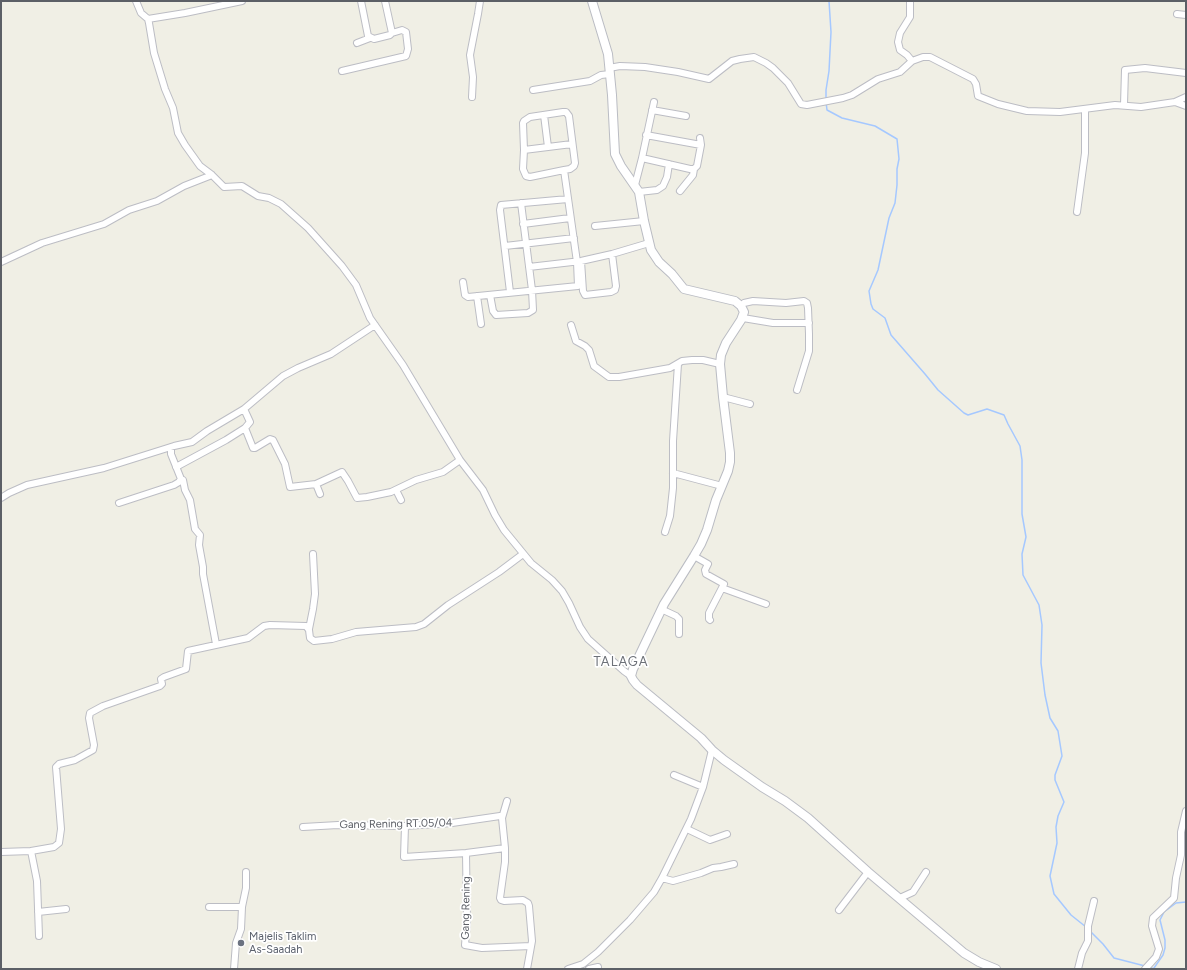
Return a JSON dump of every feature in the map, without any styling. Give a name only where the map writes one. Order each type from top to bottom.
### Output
[{"type":"street","points":[[136,1],[141,13],[148,19],[151,29],[154,53],[165,89],[173,108],[178,133],[185,145],[200,166],[224,187],[242,186],[258,196],[272,198],[281,204],[308,228],[353,280],[359,290],[366,312],[403,365],[460,460],[480,485],[494,515],[523,554],[562,591],[580,627],[588,639],[631,676],[634,683],[701,738],[712,750],[752,780],[796,809],[964,953],[994,969]]},
{"type":"street","points":[[148,19],[242,1]]},
{"type":"street","points":[[361,1],[370,38]]},
{"type":"street","points":[[385,1],[392,32]]},
{"type":"street","points":[[472,97],[473,77],[470,56],[480,1]]},
{"type":"street","points":[[592,1],[607,50],[610,71],[615,154],[637,189]]},
{"type":"street","points":[[910,1],[910,18],[900,33],[898,42],[900,50],[907,55],[912,62]]},
{"type":"street","points":[[1177,14],[1186,15]]},
{"type":"street","points":[[342,71],[406,56],[408,51],[406,32],[402,30],[392,32],[390,35],[378,39],[370,38],[357,43]]},
{"type":"street","points":[[533,90],[590,81],[610,71],[629,66],[645,66],[672,70],[709,79],[732,61],[754,57],[766,62],[783,77],[803,105],[852,95],[878,79],[900,72],[912,62],[923,57],[930,57],[973,79],[976,84],[978,96],[1004,106],[1027,111],[1060,112],[1124,105],[1141,107],[1176,102],[1186,97]]},
{"type":"street","points":[[1124,105],[1125,70],[1145,68],[1186,73]]},
{"type":"street","points":[[631,676],[635,664],[661,609],[694,556],[707,530],[716,500],[730,465],[720,364],[723,347],[743,318],[743,310],[737,303],[684,289],[655,257],[649,243],[637,189],[646,135],[654,102]]},
{"type":"street","points":[[1176,102],[1186,106]]},
{"type":"street","points":[[1077,212],[1085,153],[1085,109]]},
{"type":"street","points":[[652,110],[686,116]]},
{"type":"street","points":[[563,112],[568,114],[575,163],[572,168],[530,177],[526,176],[522,169],[524,150],[523,123],[530,117],[544,115],[563,112]]},
{"type":"street","points":[[544,115],[548,147]]},
{"type":"street","points":[[646,135],[701,145]]},
{"type":"street","points":[[680,191],[693,175],[694,169],[697,166],[701,145],[700,138]]},
{"type":"street","points":[[524,150],[572,144]]},
{"type":"street","points":[[642,158],[694,169]]},
{"type":"street","points":[[637,189],[657,190],[663,186],[667,177],[669,164]]},
{"type":"street","points":[[564,170],[570,218],[579,261],[581,286],[585,295],[615,290],[616,286],[612,254]]},
{"type":"street","points":[[1,262],[42,243],[104,224],[129,210],[157,201],[184,186],[212,175]]},
{"type":"street","points":[[510,292],[500,207],[501,205],[568,198]]},
{"type":"street","points":[[490,295],[494,314],[498,316],[531,312],[533,309],[532,290],[520,203]]},
{"type":"street","points":[[523,224],[570,218]]},
{"type":"street","points":[[595,226],[644,221]]},
{"type":"street","points":[[505,246],[574,238]]},
{"type":"street","points":[[529,267],[579,261],[612,254],[649,243]]},
{"type":"street","points":[[463,282],[465,295],[468,297],[581,286]]},
{"type":"street","points":[[477,296],[481,324]]},
{"type":"street","points":[[741,306],[753,301],[786,303],[804,300],[807,303],[809,351],[797,390]]},
{"type":"street","points":[[743,318],[773,323],[809,323]]},
{"type":"street","points":[[1,498],[27,485],[104,468],[170,447],[192,442],[207,431],[244,409],[283,376],[330,354],[375,325]]},
{"type":"street","points":[[571,325],[576,341],[587,348],[594,366],[606,376],[619,377],[670,368],[682,361],[703,360],[720,364]]},
{"type":"street","points":[[664,532],[671,509],[673,488],[673,441],[678,364]]},
{"type":"street","points":[[723,398],[750,404]]},
{"type":"street","points":[[176,467],[245,428],[250,422],[244,409]]},
{"type":"street","points":[[245,428],[253,448],[270,439],[273,440],[285,464],[290,487],[316,484],[342,472],[358,498],[391,492],[416,480],[443,472],[460,460]]},
{"type":"street","points":[[170,447],[171,454],[190,500],[191,514],[196,529],[200,535],[199,545],[204,567],[203,574],[216,644]]},
{"type":"street","points":[[673,473],[722,486]]},
{"type":"street","points":[[119,503],[174,485],[181,479]]},
{"type":"street","points":[[316,484],[320,494]]},
{"type":"street","points":[[396,490],[401,500]]},
{"type":"street","points":[[312,554],[315,594],[309,629],[310,638],[314,641],[332,639],[356,632],[406,629],[420,626],[523,554]]},
{"type":"street","points":[[694,556],[707,562],[708,564],[705,570],[706,574],[723,582],[724,584],[709,613],[710,620]]},
{"type":"street","points":[[722,588],[766,604]]},
{"type":"street","points":[[661,609],[679,619],[679,634]]},
{"type":"street","points":[[1,852],[31,851],[54,847],[59,843],[62,829],[56,767],[59,764],[76,760],[93,750],[94,745],[89,718],[90,713],[103,706],[162,685],[161,678],[186,668],[188,651],[250,637],[266,625],[306,626],[309,629]]},
{"type":"street","points":[[568,969],[586,962],[598,952],[630,920],[654,892],[687,829],[703,787],[712,750]]},
{"type":"street","points":[[674,775],[703,787]]},
{"type":"street","points":[[507,801],[502,818],[505,848],[500,900],[521,900],[528,903],[532,941],[527,969]]},
{"type":"street","points":[[1145,969],[1156,957],[1159,949],[1152,926],[1153,918],[1174,898],[1176,878],[1181,855],[1181,832],[1186,810]]},
{"type":"street","name":"Gang Rening RT.05/04","points":[[303,827],[338,825],[404,826],[460,823],[495,815],[502,818]]},
{"type":"street","points":[[404,826],[404,857],[466,853],[505,848]]},
{"type":"street","points":[[687,829],[710,840],[714,840],[727,834]]},
{"type":"street","points":[[31,851],[37,881],[38,936]]},
{"type":"street","name":"Gang Rening","points":[[466,853],[467,913],[465,945],[482,948],[531,946]]},
{"type":"street","points":[[662,878],[673,881],[713,868],[734,864]]},
{"type":"street","points":[[234,969],[236,943],[241,929],[242,907],[246,888],[246,872]]},
{"type":"street","points":[[839,910],[868,872]]},
{"type":"street","points":[[900,898],[911,893],[926,872]]},
{"type":"street","points":[[1078,969],[1082,953],[1088,941],[1088,926],[1094,901]]},
{"type":"street","points":[[209,907],[242,907]]},
{"type":"street","points":[[38,912],[66,909]]},
{"type":"street","points":[[586,962],[588,969],[598,967]]},
{"type":"waterway","points":[[826,99],[831,32],[829,1]]},
{"type":"waterway","points":[[826,102],[827,110],[842,118],[875,126],[897,139],[899,159],[895,203],[889,218],[878,270],[869,291],[873,309],[885,318],[891,335],[938,390],[968,415],[987,409],[1004,415],[1020,446],[1022,460],[1022,514],[1026,537],[1022,554],[1023,575],[1039,605],[1042,625],[1041,663],[1045,695],[1050,718],[1058,731],[1062,756],[1055,775],[1055,780],[1064,802],[1058,816],[1056,827],[1057,843],[1050,876],[1054,894],[1071,915],[1086,927]]},
{"type":"waterway","points":[[1154,968],[1163,955],[1165,948],[1165,940],[1160,920],[1164,912],[1176,903],[1186,902]]},
{"type":"waterway","points":[[1090,931],[1114,958],[1145,966]]},
{"type":"waterway","points":[[1149,967],[1154,969]]},
{"type":"place","name":"Majelis Taklim As-Saadah","points":[[241,943]]},
{"type":"district","name":"TALAGA","points":[[621,662]]}]
